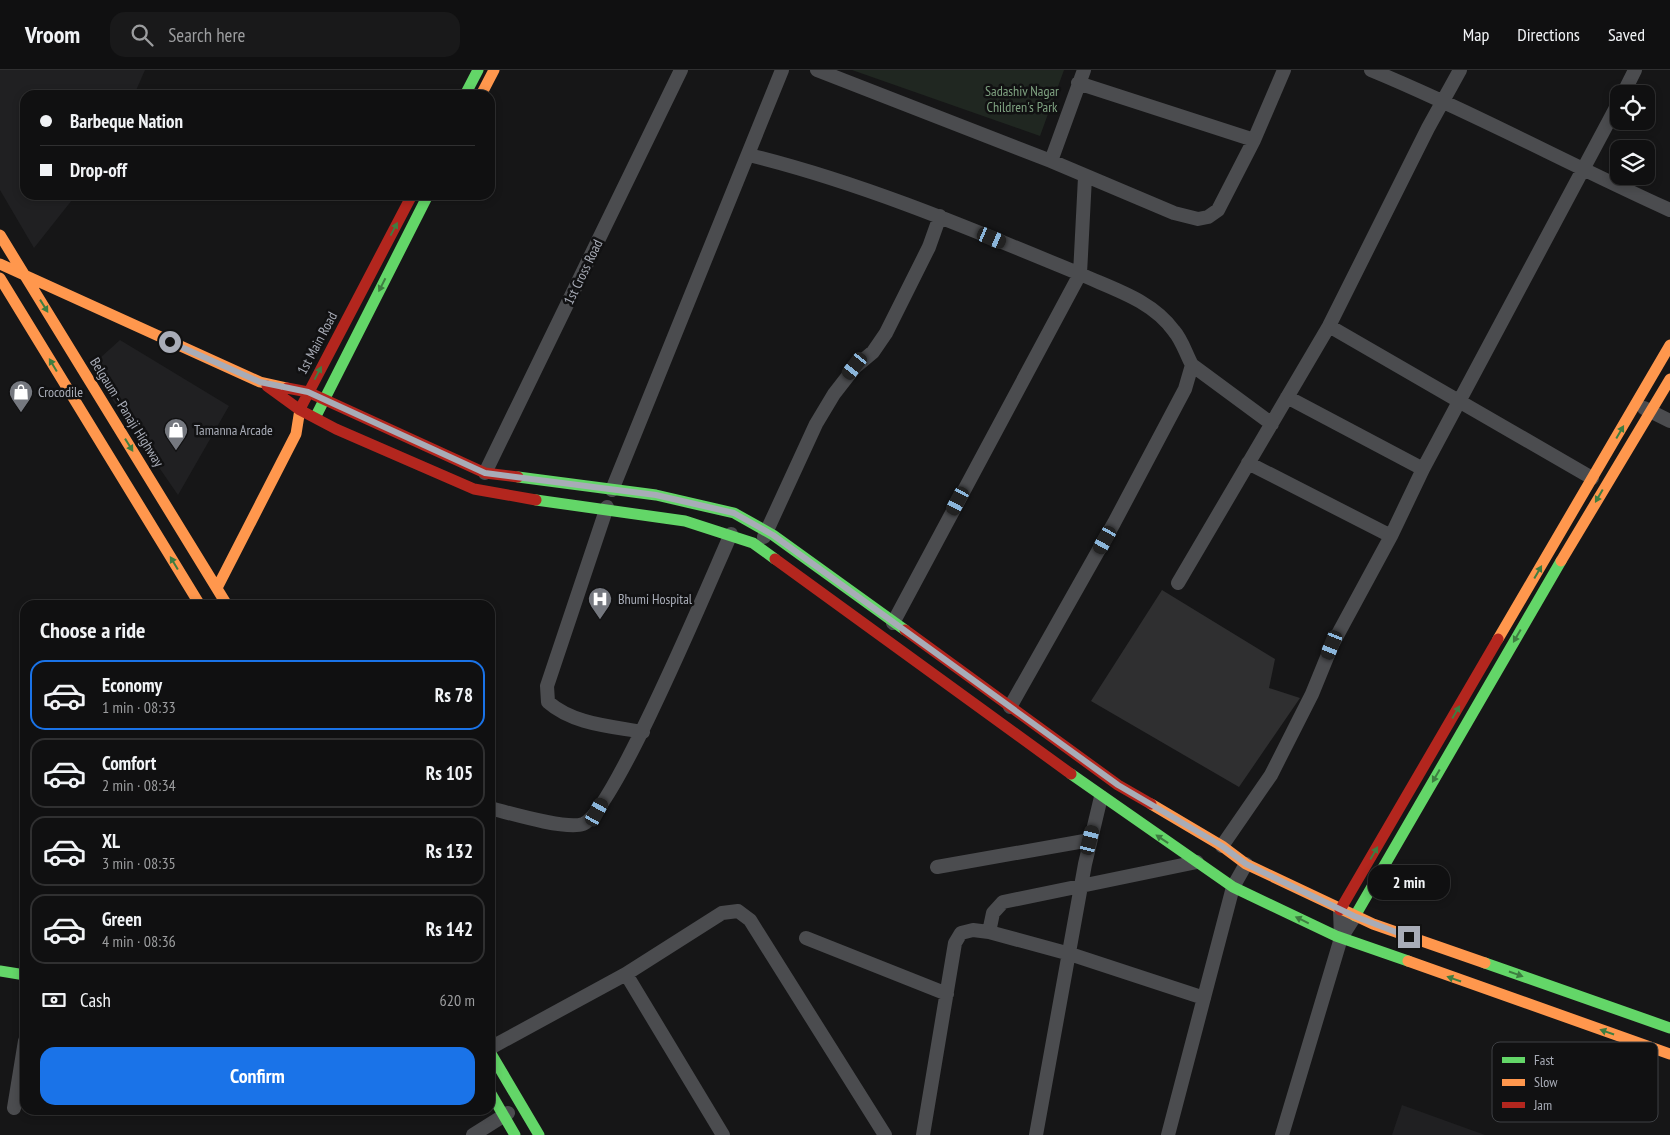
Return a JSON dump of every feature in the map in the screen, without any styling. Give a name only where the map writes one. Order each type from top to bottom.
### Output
[{"type":"main road","points":[[467,90],[478,70]]},
{"type":"main road","points":[[484,90],[494,70]]},
{"type":"main road","name":"1st Main Road","points":[[218,588],[296,434],[300,410],[308,392],[409,200]]},
{"type":"main road","points":[[296,434],[316,418],[324,398],[425,200]]},
{"type":"main road","name":"Belgaum - Panaji Highway","points":[[0,235],[224,600]]},
{"type":"main road","points":[[0,264],[26,278],[260,382],[300,410],[474,489],[495,494],[607,507],[709,526],[731,534],[758,547],[1000,721],[1101,797],[1233,887],[1341,938],[1636,1042]]},
{"type":"main road","points":[[0,278],[197,600]]},
{"type":"main road","points":[[1340,910],[1670,345]]},
{"type":"main road","points":[[1354,916],[1605,485],[1670,379]]},
{"type":"main road","points":[[260,382],[308,392],[324,398],[485,473],[656,495],[723,510],[744,518],[767,531],[1118,785],[1222,846],[1246,864],[1354,916],[1670,1028]]},
{"type":"main road","points":[[0,971],[20,974]]},
{"type":"main road","points":[[0,983],[20,985]]},
{"type":"main road","points":[[1658,1050],[1670,1054]]},
{"type":"main road","points":[[495,1059],[539,1135]]},
{"type":"main road","points":[[495,1101],[515,1135]]},
{"type":"street","name":"1st Cross Road","points":[[485,473],[681,70]]},
{"type":"street","points":[[612,490],[782,70]]},
{"type":"street","points":[[817,70],[1051,161],[1174,213],[1198,219],[1208,217],[1218,210],[1254,140],[1284,70]]},
{"type":"street","points":[[1051,161],[1084,70]]},
{"type":"street","points":[[1371,70],[1443,100],[1582,170],[1670,210]]},
{"type":"street","points":[[1178,583],[1329,326],[1460,70]]},
{"type":"street","points":[[1628,85],[1635,70]]},
{"type":"street","points":[[1078,83],[1254,140]]},
{"type":"street","points":[[1222,846],[1271,775],[1312,694],[1332,645],[1391,536],[1423,469],[1610,119]]},
{"type":"street","points":[[749,155],[806,169],[940,216],[1147,304],[1164,318],[1176,332],[1192,365],[1272,424]]},
{"type":"street","points":[[893,623],[1080,274],[1085,177]]},
{"type":"street","points":[[758,547],[816,424],[834,394],[855,366],[872,352],[886,333],[929,247],[940,216]]},
{"type":"street","points":[[1329,326],[1592,478]]},
{"type":"street","points":[[1010,707],[1123,506],[1185,389],[1192,365]]},
{"type":"street","points":[[1287,398],[1423,469]]},
{"type":"street","points":[[1636,403],[1670,421]]},
{"type":"street","points":[[1248,463],[1391,536]]},
{"type":"street","points":[[607,507],[547,686],[548,702],[560,712],[576,718],[643,732]]},
{"type":"street","points":[[495,809],[547,822],[584,824],[597,812],[643,732],[731,534]]},
{"type":"street","points":[[1036,1135],[1081,886],[1101,797]]},
{"type":"street","points":[[937,867],[1090,840]]},
{"type":"street","points":[[989,932],[993,913],[1003,902],[1197,862]]},
{"type":"street","points":[[1168,1135],[1233,887],[1246,864]]},
{"type":"street","points":[[1340,910],[1341,938]]},
{"type":"street","points":[[495,1047],[626,974],[722,913],[738,911],[750,920],[883,1134]]},
{"type":"street","points":[[1282,1135],[1341,938],[1354,916]]},
{"type":"street","points":[[923,1135],[955,943],[962,933],[973,930],[989,932],[1070,954],[1204,998]]},
{"type":"street","points":[[806,938],[947,994]]},
{"type":"street","points":[[626,974],[723,1135]]},
{"type":"street","points":[[14,1108],[20,1071]]},
{"type":"street","points":[[473,1135],[522,1105]]},
{"type":"shaded area","points":[[0,70],[145,70],[136,90],[20,90],[20,200],[72,200],[34,248],[0,190]]},
{"type":"shaded area","name":"Tamanna Arcade","points":[[120,340],[229,406],[178,495],[90,367]]},
{"type":"shaded area","points":[[1402,1105],[1485,1135],[1392,1135]]},
{"type":"green space","name":"Sadashiv Nagar Children's Park","points":[[852,70],[1064,70],[1040,136]]},
{"type":"building","points":[[1162,590],[1275,659],[1269,688],[1300,698],[1239,787],[1091,701]]},
{"type":"traffic: fast","points":[[468,90],[478,70]]},
{"type":"traffic: fast","points":[[317,414],[425,200]]},
{"type":"traffic: fast","points":[[518,477],[656,495],[734,513],[773,535],[905,630]]},
{"type":"traffic: fast","points":[[536,500],[685,521],[753,543],[775,559]]},
{"type":"traffic: fast","points":[[1355,916],[1561,561]]},
{"type":"traffic: fast","points":[[1071,774],[1233,887],[1336,936],[1408,961]]},
{"type":"traffic: fast","points":[[1485,963],[1670,1028]]},
{"type":"traffic: fast","points":[[0,971],[20,974]]},
{"type":"traffic: fast","points":[[495,1060],[539,1135]]},
{"type":"traffic: fast","points":[[495,1101],[515,1135]]},
{"type":"traffic: slow","points":[[484,90],[494,70]]},
{"type":"traffic: slow","points":[[0,235],[224,600]]},
{"type":"traffic: slow","points":[[0,264],[260,382],[287,388]]},
{"type":"traffic: slow","points":[[0,278],[197,600]]},
{"type":"traffic: slow","points":[[1498,639],[1670,345]]},
{"type":"traffic: slow","points":[[1561,561],[1670,379]]},
{"type":"traffic: slow","points":[[217,588],[296,434],[300,409]]},
{"type":"traffic: slow","points":[[1151,804],[1222,846],[1246,864],[1373,924],[1485,963]]},
{"type":"traffic: slow","points":[[1408,961],[1636,1042]]},
{"type":"traffic: slow","points":[[1658,1050],[1670,1054]]},
{"type":"traffic: jam","points":[[300,409],[409,200]]},
{"type":"traffic: jam","points":[[267,386],[300,410],[336,429],[474,489],[536,500]]},
{"type":"traffic: jam","points":[[287,388],[308,392],[485,473],[518,477]]},
{"type":"traffic: jam","points":[[775,559],[1071,774]]},
{"type":"traffic: jam","points":[[905,630],[1118,785],[1151,804]]},
{"type":"traffic: jam","points":[[1340,910],[1498,639]]},
{"type":"place","name":"Crocodile","points":[[21,413]]},
{"type":"place","name":"Tamanna Arcade","points":[[176,451]]},
{"type":"place","name":"Bhumi Hospital","points":[[600,620]]},
{"type":"route","points":[[170,342],[260,382],[308,392],[485,473],[656,495],[734,513],[773,535],[1118,785],[1222,846],[1246,864],[1340,910],[1409,937]]}]
